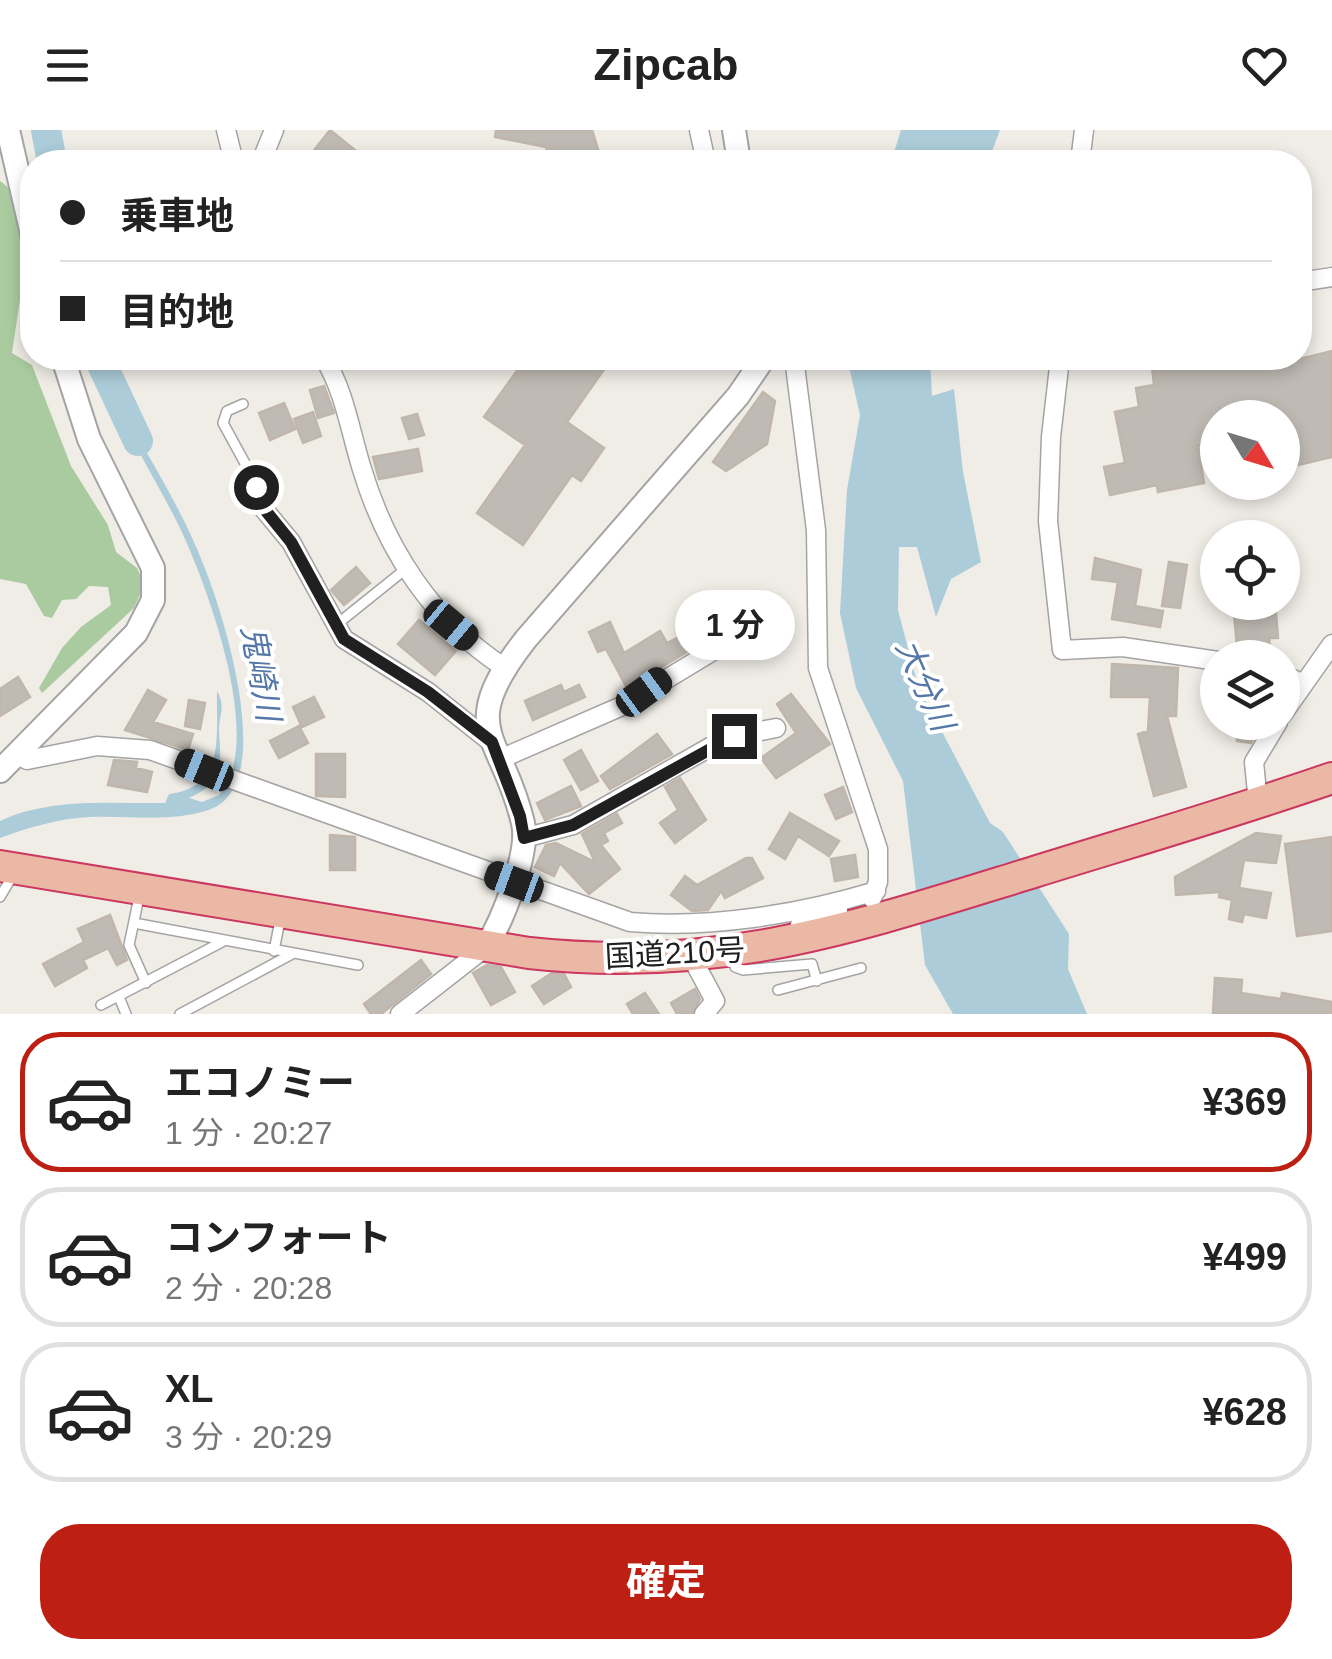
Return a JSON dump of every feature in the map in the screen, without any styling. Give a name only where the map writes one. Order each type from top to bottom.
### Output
[{"type":"highway","name":"国道210号","points":[[7,867],[486,947],[584,958],[691,956],[796,942],[882,904],[1168,831],[1332,778]]},
{"type":"street","points":[[8,130],[20,182]]},
{"type":"street","points":[[0,771],[20,756],[136,634],[150,612],[154,589],[153,568],[89,440],[67,370]]},
{"type":"street","points":[[328,370],[374,506],[407,568],[443,618],[504,668]]},
{"type":"street","points":[[407,1012],[486,947],[514,882],[524,838],[520,816],[495,751],[490,700],[504,668],[758,370]]},
{"type":"street","points":[[20,756],[27,760],[97,746],[150,750],[610,917],[654,924],[882,904],[878,849],[818,668],[816,530],[796,370]]},
{"type":"street","points":[[1059,370],[1048,521],[1062,650],[1124,647],[1200,658]]},
{"type":"street","points":[[257,500],[291,542],[349,644],[428,692],[495,751]]},
{"type":"street","points":[[495,751],[622,706],[736,637]]},
{"type":"street","points":[[1300,688],[1332,644]]},
{"type":"street","points":[[524,838],[573,825],[726,738],[776,728]]},
{"type":"street","points":[[1258,803],[1254,762],[1267,740]]},
{"type":"street","points":[[691,956],[715,1001],[704,1014]]},
{"type":"lane","points":[[243,404],[227,411],[223,423],[252,476],[257,500]]},
{"type":"lane","points":[[336,625],[407,568]]},
{"type":"lane","points":[[0,897],[7,867]]},
{"type":"lane","points":[[141,889],[129,944],[146,984]]},
{"type":"lane","points":[[274,951],[282,912]]},
{"type":"lane","points":[[134,923],[358,965]]},
{"type":"lane","points":[[101,1005],[222,942]]},
{"type":"lane","points":[[733,952],[735,967],[743,970],[812,964],[817,981]]},
{"type":"lane","points":[[180,1014],[292,954]]},
{"type":"lane","points":[[778,990],[862,968]]},
{"type":"lane","points":[[119,997],[126,1014]]},
{"type":"green space","points":[[0,181],[20,203],[20,299],[12,353],[20,358],[20,370],[34,370],[71,466],[108,525],[116,552],[137,568],[145,584],[134,608],[42,693],[39,688],[62,648],[81,627],[111,605],[108,587],[89,586],[76,599],[62,600],[52,618],[44,616],[26,584],[0,579]]},
{"type":"water","points":[[901,130],[1000,130],[992,150],[895,150]]},
{"type":"water","points":[[850,370],[931,370],[932,396],[954,389],[963,472],[981,562],[951,579],[936,617],[917,547],[899,547],[898,610],[918,686],[990,823],[1003,832],[1069,934],[1068,969],[1087,1014],[953,1014],[925,965],[903,781],[856,688],[840,613],[847,490],[860,415]]},
{"type":"water","points":[[116,403],[128,412],[143,436],[141,443],[183,519],[213,589],[240,695],[241,767],[231,793],[211,809],[166,817],[66,820],[0,838],[0,821],[20,813],[81,803],[165,803],[169,794],[200,781],[214,757],[217,691],[222,706],[218,770],[209,785],[189,798],[202,802],[219,795],[232,771],[237,741],[235,706],[219,631],[185,539]]},
{"type":"building","points":[[330,130],[355,150],[316,150]]},
{"type":"building","points":[[496,130],[592,130],[598,150],[547,150],[495,137]]},
{"type":"building","points":[[1332,351],[1332,457],[1300,465],[1300,400],[1200,400],[1200,484],[1158,492],[1157,485],[1110,495],[1104,467],[1125,463],[1115,412],[1139,407],[1136,388],[1154,385],[1152,370],[1312,370],[1312,356]]},
{"type":"building","points":[[517,370],[604,370],[567,422],[604,448],[581,481],[572,475],[523,545],[477,513],[525,445],[484,417]]},
{"type":"building","points":[[324,386],[334,413],[318,418],[310,390]]},
{"type":"building","points":[[763,392],[775,401],[767,444],[726,471],[713,462]]},
{"type":"building","points":[[284,403],[295,429],[270,440],[259,413]]},
{"type":"building","points":[[313,412],[321,436],[303,443],[294,419]]},
{"type":"building","points":[[417,414],[424,435],[409,439],[402,418]]},
{"type":"building","points":[[418,449],[422,471],[379,479],[373,457]]},
{"type":"building","points":[[1095,558],[1141,570],[1135,606],[1163,611],[1160,627],[1112,619],[1118,582],[1092,579]]},
{"type":"building","points":[[1169,562],[1187,565],[1180,608],[1162,606]]},
{"type":"building","points":[[356,567],[370,583],[344,605],[331,590]]},
{"type":"building","points":[[419,620],[456,651],[435,675],[398,644]]},
{"type":"building","points":[[712,620],[718,633],[627,688],[606,649],[598,652],[589,632],[610,622],[624,653],[660,631],[667,643]]},
{"type":"building","points":[[1235,620],[1276,620],[1278,638],[1236,640]]},
{"type":"building","points":[[1112,664],[1178,668],[1176,716],[1167,716],[1186,787],[1154,796],[1138,734],[1148,731],[1150,697],[1111,697]]},
{"type":"building","points":[[18,677],[30,697],[0,716],[0,689]]},
{"type":"building","points":[[561,685],[564,692],[579,685],[585,697],[533,720],[525,701]]},
{"type":"building","points":[[148,690],[166,700],[153,722],[193,734],[188,750],[125,730]]},
{"type":"building","points":[[791,694],[830,744],[776,778],[761,758],[796,733],[777,704]]},
{"type":"building","points":[[314,697],[324,717],[302,727],[293,707]]},
{"type":"building","points":[[189,700],[205,703],[200,729],[185,726]]},
{"type":"building","points":[[299,726],[308,743],[279,758],[270,741]]},
{"type":"building","points":[[657,734],[672,754],[610,789],[601,776]]},
{"type":"building","points":[[581,750],[598,781],[581,790],[564,760]]},
{"type":"building","points":[[316,754],[345,754],[345,797],[316,796]]},
{"type":"building","points":[[114,760],[137,762],[136,768],[152,772],[147,792],[108,785]]},
{"type":"building","points":[[680,778],[706,820],[675,843],[660,823],[678,810],[665,787]]},
{"type":"building","points":[[571,786],[581,806],[545,820],[537,803]]},
{"type":"building","points":[[843,787],[852,812],[836,819],[825,795]]},
{"type":"building","points":[[790,813],[839,841],[829,856],[798,836],[785,859],[769,849]]},
{"type":"building","points":[[617,814],[622,823],[604,833],[608,841],[601,845],[620,869],[589,894],[560,863],[554,876],[535,867],[546,845],[556,843],[595,862],[582,834]]},
{"type":"building","points":[[1256,833],[1281,836],[1276,863],[1244,860],[1239,888],[1271,893],[1266,918],[1244,914],[1242,922],[1229,919],[1232,900],[1219,897],[1220,892],[1176,895],[1175,877]]},
{"type":"building","points":[[330,835],[355,837],[355,870],[330,870]]},
{"type":"building","points":[[1332,837],[1332,931],[1297,936],[1285,844]]},
{"type":"building","points":[[855,855],[858,877],[835,881],[831,859]]},
{"type":"building","points":[[752,858],[763,878],[725,898],[721,891],[708,910],[692,911],[671,895],[685,876],[697,885]]},
{"type":"building","points":[[110,915],[127,960],[117,965],[108,948],[83,960],[87,968],[55,986],[43,964],[84,942],[78,929]]},
{"type":"building","points":[[421,960],[431,974],[381,1014],[371,1014],[364,1004]]},
{"type":"building","points":[[487,965],[501,967],[515,992],[491,1005],[473,973]]},
{"type":"building","points":[[552,973],[564,974],[571,987],[544,1004],[532,986]]},
{"type":"building","points":[[1215,978],[1242,980],[1241,993],[1281,999],[1282,993],[1332,1002],[1332,1014],[1213,1014]]},
{"type":"building","points":[[695,989],[700,999],[692,1014],[677,1014],[671,1003]]},
{"type":"building","points":[[645,993],[659,1014],[633,1014],[627,1004]]},
{"type":"waterway","name":"鬼崎川","points":[[46,130],[50,150]]},
{"type":"waterway","name":"鬼崎川","points":[[105,370],[138,441]]},
{"type":"route","points":[[256,487],[259,504],[291,542],[344,639],[428,692],[492,742],[523,824],[524,838],[573,825],[734,736]]},
{"type":"water label","name":"大分川","points":[[925,685]]}]
